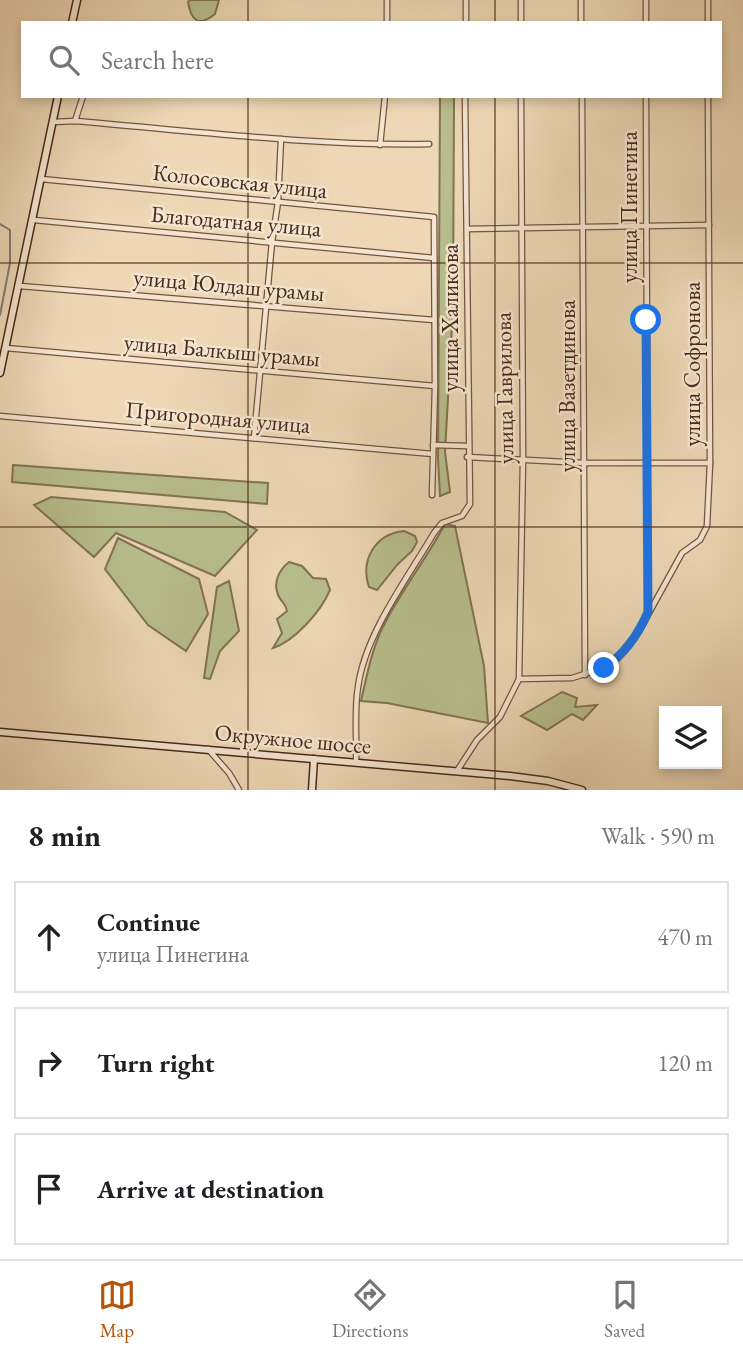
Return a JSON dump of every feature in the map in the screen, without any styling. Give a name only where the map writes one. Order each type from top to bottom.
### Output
[{"type":"street","points":[[72,21],[77,0]]},
{"type":"street","points":[[387,0],[387,21]]},
{"type":"street","points":[[466,0],[466,21]]},
{"type":"street","points":[[521,0],[521,21]]},
{"type":"street","points":[[581,0],[581,21]]},
{"type":"street","points":[[646,0],[646,21]]},
{"type":"street","points":[[708,0],[708,21]]},
{"type":"street","points":[[0,373],[58,98]]},
{"type":"street","points":[[75,121],[82,98]]},
{"type":"street","points":[[380,145],[385,98]]},
{"type":"street","name":"улица Халикова","points":[[356,762],[358,688],[363,664],[393,600],[442,523],[462,516],[468,508],[465,98]]},
{"type":"street","name":"улица Гаврилова","points":[[519,679],[523,460],[521,98]]},
{"type":"street","name":"улица Вазетдинова","points":[[582,98],[584,676]]},
{"type":"street","name":"улица Пинегина","points":[[646,98],[648,612]]},
{"type":"street","name":"улица Софронова","points":[[584,676],[615,661],[639,631],[682,553],[703,535],[709,516],[708,98]]},
{"type":"street","points":[[53,122],[75,121],[380,145],[429,144]]},
{"type":"street","points":[[254,438],[278,202],[281,139]]},
{"type":"street","name":"Колосовская улица","points":[[41,179],[434,217],[434,258]]},
{"type":"street","name":"Благодатная улица","points":[[34,220],[434,258]]},
{"type":"street","points":[[468,229],[709,225]]},
{"type":"street","points":[[432,495],[434,258]]},
{"type":"street","name":"улица Юлдаш урамы","points":[[20,286],[435,320]]},
{"type":"street","name":"улица Балкыш урамы","points":[[6,348],[435,386]]},
{"type":"street","name":"Пригородная улица","points":[[0,416],[433,454]]},
{"type":"street","points":[[433,445],[467,446]]},
{"type":"street","points":[[467,457],[585,463],[710,463]]},
{"type":"street","points":[[457,771],[477,740],[500,717],[519,679],[584,676]]},
{"type":"street","name":"Окружное шоссе","points":[[0,732],[457,771],[548,781],[582,790]]},
{"type":"street","points":[[208,749],[229,773],[239,790]]},
{"type":"street","points":[[312,790],[314,759]]},
{"type":"green space","points":[[219,0],[215,14],[200,21],[191,13],[188,2]]},
{"type":"green space","points":[[440,98],[454,98],[453,308],[445,452],[450,492],[440,496]]},
{"type":"green space","points":[[13,465],[268,483],[267,504],[12,482]]},
{"type":"green space","points":[[51,497],[225,512],[257,530],[215,576],[116,533],[94,557],[34,505]]},
{"type":"green space","points":[[445,524],[455,526],[484,666],[488,723],[387,703],[361,701],[380,632]]},
{"type":"green space","points":[[404,531],[415,536],[417,542],[412,551],[377,590],[369,587],[367,567],[372,550],[385,537]]},
{"type":"green space","points":[[118,538],[199,579],[208,614],[186,651],[148,625],[105,569]]},
{"type":"green space","points":[[289,562],[302,566],[313,578],[326,579],[330,590],[306,624],[290,639],[273,648],[282,633],[277,619],[287,611],[278,595],[277,581],[282,569]]},
{"type":"green space","points":[[229,581],[239,631],[220,651],[210,679],[204,678],[217,587]]},
{"type":"green space","points":[[562,692],[577,698],[575,707],[597,705],[583,720],[572,714],[547,730],[521,716]]},
{"type":"waterway","points":[[0,224],[10,230],[10,263],[0,315]]},
{"type":"route","points":[[604,668],[615,661],[630,643],[648,612],[646,320]]}]
